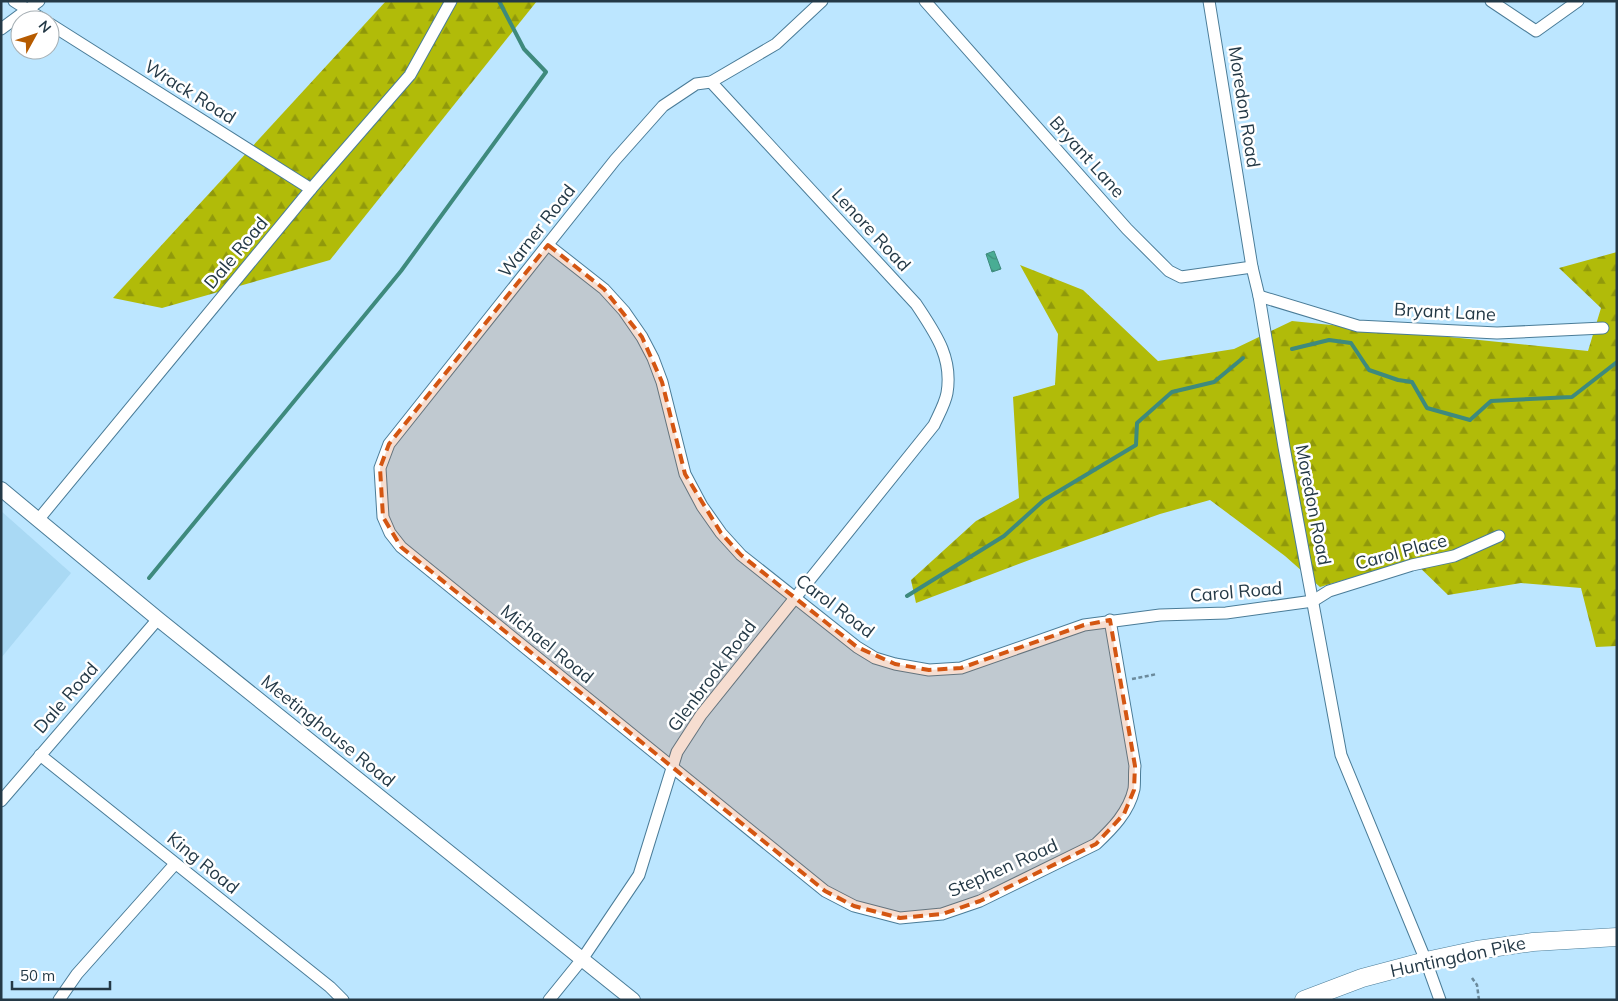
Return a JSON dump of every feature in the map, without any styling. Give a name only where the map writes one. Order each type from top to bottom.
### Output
[{"type":"main road","name":"Huntingdon Pike","points":[[1304,1000],[1362,978],[1477,950],[1533,942],[1617,937]]},
{"type":"street","points":[[14,1],[28,10],[39,1]]},
{"type":"street","name":"Dale Road","points":[[38,520],[311,189],[410,75],[451,1]]},
{"type":"street","name":"Warner Road","points":[[401,548],[390,533],[383,517],[380,468],[389,444],[615,160],[664,106],[696,84],[711,82],[776,44],[822,1]]},
{"type":"street","name":"Bryant Lane","points":[[925,1],[1127,229],[1168,272],[1181,277],[1252,268]]},
{"type":"street","name":"Moredon Road","points":[[1209,1],[1252,268],[1259,296],[1284,447],[1341,755],[1426,961],[1440,1000]]},
{"type":"street","points":[[1491,1],[1536,31],[1578,1]]},
{"type":"street","name":"Wrack Road","points":[[60,30],[311,189]]},
{"type":"street","name":"Lenore Road","points":[[711,82],[916,304],[940,342],[948,369],[947,394],[934,425]]},
{"type":"street","name":"Carol Road","points":[[548,245],[604,289],[642,337],[653,358],[662,382],[685,474],[702,506],[721,533],[742,555],[857,647],[875,658],[895,664],[929,670],[961,668],[1084,625],[1110,620],[1160,615],[1226,613],[1313,601]]},
{"type":"street","name":"Bryant Lane","points":[[1259,296],[1358,326],[1497,333],[1603,328]]},
{"type":"street","name":"Glenbrook Road","points":[[549,1000],[583,958],[639,875],[677,752],[701,715],[934,425]]},
{"type":"street","name":"Meetinghouse Road","points":[[1,488],[158,619],[633,1000]]},
{"type":"street","name":"Carol Place","points":[[1313,601],[1329,591],[1412,565],[1454,556],[1499,536]]},
{"type":"street","name":"Michael Road","points":[[401,548],[672,768]]},
{"type":"street","name":"Dale Road","points":[[1,800],[158,619]]},
{"type":"street","name":"Stephen Road","points":[[672,768],[825,891],[854,906],[900,918],[942,914],[980,901],[1096,844],[1124,814],[1134,790],[1135,766],[1110,620]]},
{"type":"street","name":"King Road","points":[[40,755],[322,981],[342,1000]]},
{"type":"street","points":[[59,1000],[77,974],[175,864]]},
{"type":"path","points":[[1129,680],[1158,674]]},
{"type":"path","points":[[1472,978],[1477,986],[1479,1000]]},
{"type":"highlighted area","points":[[548,245],[604,289],[642,337],[662,382],[685,474],[721,533],[741,555],[857,647],[895,664],[929,670],[961,668],[1084,625],[1110,620],[1135,766],[1134,790],[1124,814],[1096,844],[980,901],[942,914],[900,918],[854,906],[825,891],[401,547],[383,517],[380,468],[389,444]]},
{"type":"shaded area","points":[[1,511],[71,573],[1,658]]},
{"type":"green space","points":[[386,1],[537,1],[330,260],[162,308],[113,298]]},
{"type":"green space","points":[[1617,252],[1617,646],[1596,647],[1581,588],[1521,583],[1448,595],[1412,560],[1320,587],[1285,556],[1210,500],[1160,514],[1032,559],[916,603],[911,580],[976,521],[1019,498],[1013,397],[1055,385],[1058,334],[1020,265],[1083,290],[1158,361],[1234,349],[1292,321],[1588,351],[1601,308],[1559,268]]},
{"type":"water","points":[[994,251],[1001,269],[992,272],[986,254]]},
{"type":"waterway","points":[[149,578],[401,271],[546,72],[524,49],[499,1]]},
{"type":"waterway","points":[[1292,349],[1329,340],[1351,343],[1369,370],[1398,380],[1412,382],[1427,408],[1470,420],[1491,401],[1572,397],[1617,362]]},
{"type":"waterway","points":[[907,596],[1004,536],[1044,500],[1136,445],[1137,423],[1172,392],[1214,382],[1243,358]]}]
